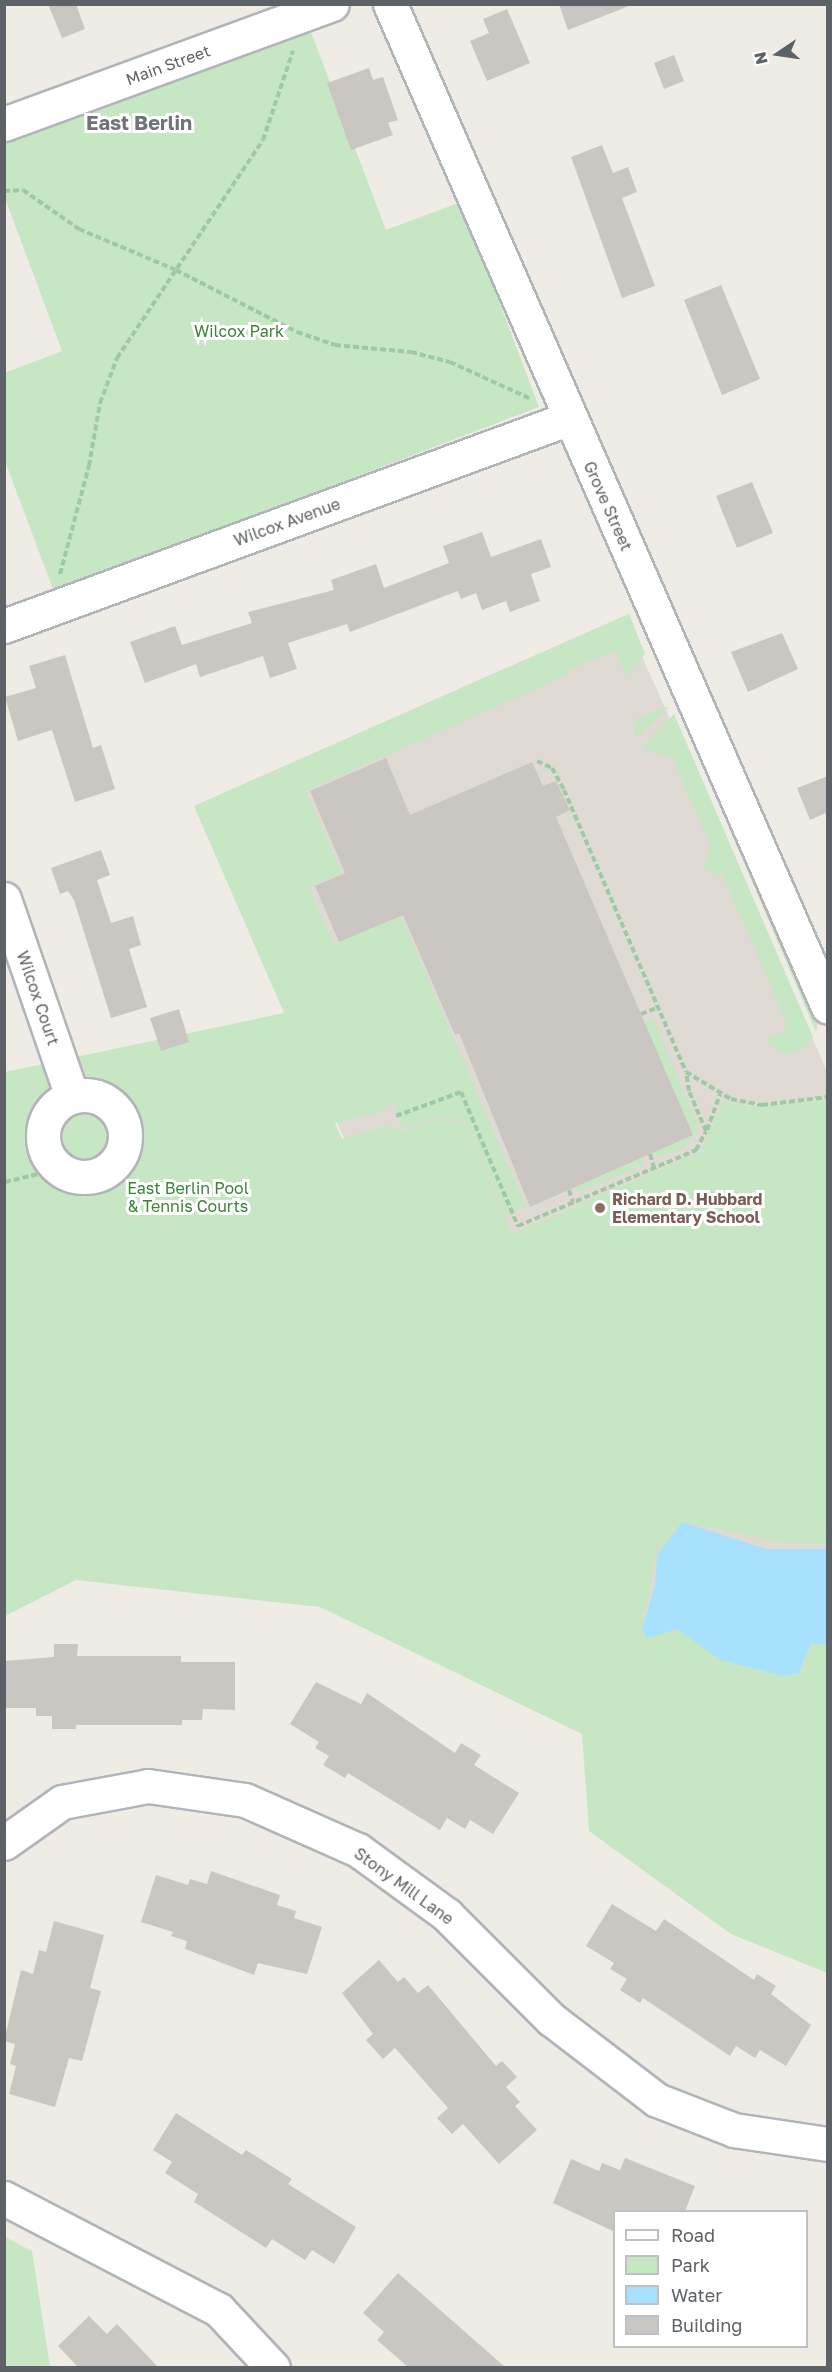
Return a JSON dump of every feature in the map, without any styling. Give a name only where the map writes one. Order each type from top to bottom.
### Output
[{"type":"street","name":"Main Street","points":[[4,124],[332,4]]},
{"type":"street","name":"Grove Street","points":[[390,4],[828,1007]]},
{"type":"street","name":"Wilcox Avenue","points":[[4,626],[570,418]]},
{"type":"street","name":"Wilcox Court","points":[[4,899],[72,1097]]},
{"type":"street","points":[[91,1096],[109,1104],[118,1113],[125,1138],[117,1162],[107,1171],[83,1178],[59,1169],[44,1148],[44,1129],[51,1112],[72,1097],[91,1096]]},
{"type":"street","name":"Stony Mill Lane","points":[[4,1843],[62,1802],[148,1786],[245,1800],[358,1850],[447,1915],[550,2019],[657,2100],[734,2130],[828,2144]]},
{"type":"street","points":[[4,2198],[219,2310],[273,2367]]},
{"type":"path","points":[[50,609],[89,466],[100,403],[117,358],[263,140],[294,50]]},
{"type":"path","points":[[4,191],[23,190],[79,229],[176,270],[297,333],[335,345],[411,352],[450,362],[537,401]]},
{"type":"path","points":[[537,761],[552,768],[564,790],[686,1072],[689,1091],[706,1131]]},
{"type":"path","points":[[641,1014],[657,1008]]},
{"type":"path","points":[[686,1072],[720,1094],[762,1105],[828,1097]]},
{"type":"path","points":[[396,1116],[461,1092],[518,1226],[696,1150],[720,1094]]},
{"type":"path","points":[[650,1154],[654,1167]]},
{"type":"path","points":[[5,1182],[59,1169]]},
{"type":"path","points":[[569,1190],[573,1202]]},
{"type":"shaded area","name":"Richard D. Hubbard Elementary School","points":[[624,616],[827,1071],[827,1681],[605,1717],[194,806]]},
{"type":"green space","name":"Wilcox Park","points":[[306,19],[386,230],[461,202],[539,407],[54,592],[5,461],[4,373],[62,351],[5,198],[5,134]]},
{"type":"green space","name":"East Berlin Pool & Tennis Courts","points":[[629,614],[645,654],[626,676],[617,651],[582,663],[554,681],[306,791],[342,873],[309,888],[334,944],[401,916],[526,1207],[506,1216],[465,1120],[436,1118],[404,1129],[391,1101],[381,1112],[335,1123],[342,1139],[385,1126],[421,1217],[386,1126],[405,1131],[436,1120],[465,1122],[512,1234],[700,1152],[723,1101],[762,1108],[804,1099],[827,1100],[827,1529],[751,1526],[827,1530],[827,1544],[781,1542],[682,1522],[656,1555],[642,1630],[647,1638],[677,1629],[720,1660],[799,1673],[811,1644],[827,1645],[827,1973],[731,1934],[589,1831],[582,1734],[320,1607],[76,1580],[5,1616],[5,1072],[284,1013],[194,806]]},
{"type":"green space","points":[[677,705],[686,712],[819,1016],[816,1032]]},
{"type":"green space","points":[[670,706],[639,735],[634,737],[636,719]]},
{"type":"green space","points":[[674,714],[813,1037],[805,1047],[786,1055],[768,1043],[770,1035],[785,1033],[786,1021],[723,876],[704,869],[710,846],[673,758],[641,748]]},
{"type":"green space","points":[[653,1018],[699,1128],[687,1146],[659,1158],[653,1153],[693,1135],[644,1022]]},
{"type":"green space","points":[[645,1156],[643,1165],[582,1192],[573,1188]]},
{"type":"green space","points":[[5,2237],[32,2251],[50,2367],[5,2367]]},
{"type":"water","points":[[682,1522],[766,1549],[827,1549],[827,1645],[811,1644],[799,1673],[783,1676],[720,1660],[677,1629],[647,1638],[642,1630],[655,1585],[657,1555]]},
{"type":"building","points":[[48,4],[76,4],[85,29],[62,38]]},
{"type":"building","points":[[559,4],[628,4],[629,6],[568,30]]},
{"type":"building","points":[[507,9],[530,63],[487,81],[470,41],[489,33],[483,19]]},
{"type":"building","points":[[674,55],[684,81],[664,89],[654,63]]},
{"type":"building","points":[[369,68],[373,80],[383,77],[398,120],[388,123],[393,135],[351,150],[327,83]]},
{"type":"building","points":[[602,145],[613,173],[628,167],[637,192],[622,198],[655,286],[622,298],[571,157]]},
{"type":"building","points":[[721,285],[760,379],[722,395],[684,300]]},
{"type":"building","points":[[752,482],[773,533],[737,548],[716,496]]},
{"type":"building","points":[[482,532],[491,557],[541,539],[551,567],[531,574],[540,601],[510,612],[506,601],[482,610],[476,593],[461,599],[458,591],[350,632],[347,624],[288,643],[297,669],[270,678],[263,656],[200,677],[196,664],[145,683],[130,642],[175,626],[182,645],[252,623],[248,612],[334,590],[331,580],[376,564],[384,588],[449,563],[443,546]]},
{"type":"building","points":[[782,633],[798,669],[748,692],[731,652]]},
{"type":"building","points":[[65,655],[93,748],[101,745],[115,789],[75,802],[52,730],[18,741],[5,697],[36,688],[29,666]]},
{"type":"building","points":[[386,758],[410,815],[532,762],[543,786],[556,781],[570,810],[556,817],[693,1135],[530,1207],[459,1033],[455,1035],[403,915],[339,942],[315,886],[345,873],[310,791]]},
{"type":"building","points":[[828,776],[828,812],[810,820],[797,788]]},
{"type":"building","points":[[101,850],[110,875],[97,880],[111,923],[133,916],[141,945],[129,949],[147,1007],[111,1018],[74,900],[68,891],[60,894],[51,868]]},
{"type":"building","points":[[179,1009],[189,1042],[161,1051],[150,1018]]},
{"type":"building","points":[[54,1644],[78,1644],[77,1656],[181,1656],[181,1662],[235,1662],[235,1710],[203,1709],[202,1720],[182,1720],[182,1725],[76,1725],[76,1729],[52,1729],[52,1716],[36,1716],[36,1708],[4,1708],[4,1661],[54,1657]]},
{"type":"building","points":[[316,1682],[361,1704],[367,1693],[455,1753],[461,1743],[481,1755],[474,1765],[519,1793],[493,1834],[470,1820],[465,1829],[447,1818],[440,1830],[348,1773],[345,1778],[323,1765],[329,1756],[315,1748],[319,1742],[290,1724]]},
{"type":"building","points":[[211,1871],[280,1895],[277,1905],[296,1911],[294,1918],[322,1927],[307,1974],[258,1963],[254,1975],[185,1949],[187,1941],[171,1936],[173,1932],[141,1922],[156,1875],[188,1885],[190,1879],[207,1884]]},
{"type":"building","points":[[612,1904],[656,1931],[664,1919],[754,1980],[757,1974],[776,1986],[771,1994],[811,2025],[786,2066],[760,2050],[755,2058],[736,2046],[730,2056],[643,1998],[640,2003],[620,1990],[627,1979],[610,1969],[614,1963],[586,1946]]},
{"type":"building","points":[[54,1921],[104,1935],[90,1988],[101,1991],[82,2061],[69,2058],[55,2107],[9,2094],[16,2066],[10,2064],[15,2044],[4,2041],[21,1970],[33,1974],[39,1950],[46,1952]]},
{"type":"building","points":[[379,1960],[398,1982],[404,1977],[418,1993],[428,1985],[496,2066],[502,2061],[517,2077],[506,2087],[520,2102],[515,2106],[537,2130],[499,2164],[463,2124],[452,2134],[437,2118],[448,2108],[395,2048],[383,2059],[366,2040],[373,2034],[342,1993]]},
{"type":"building","points":[[176,2113],[242,2155],[246,2150],[292,2179],[288,2184],[356,2227],[334,2264],[312,2250],[305,2260],[272,2239],[266,2248],[194,2202],[198,2194],[165,2173],[172,2162],[153,2150]]},
{"type":"building","points":[[625,2158],[695,2186],[685,2210],[613,2210],[613,2231],[553,2203],[571,2159],[599,2171],[602,2163],[620,2170]]},
{"type":"building","points":[[398,2273],[505,2367],[408,2367],[377,2340],[384,2332],[363,2313]]},
{"type":"building","points":[[89,2316],[107,2334],[117,2324],[158,2367],[78,2367],[58,2346]]},
{"type":"place","name":"Richard D. Hubbard Elementary School","points":[[600,1208]]},
{"type":"district","name":"East Berlin","points":[[139,122]]}]
